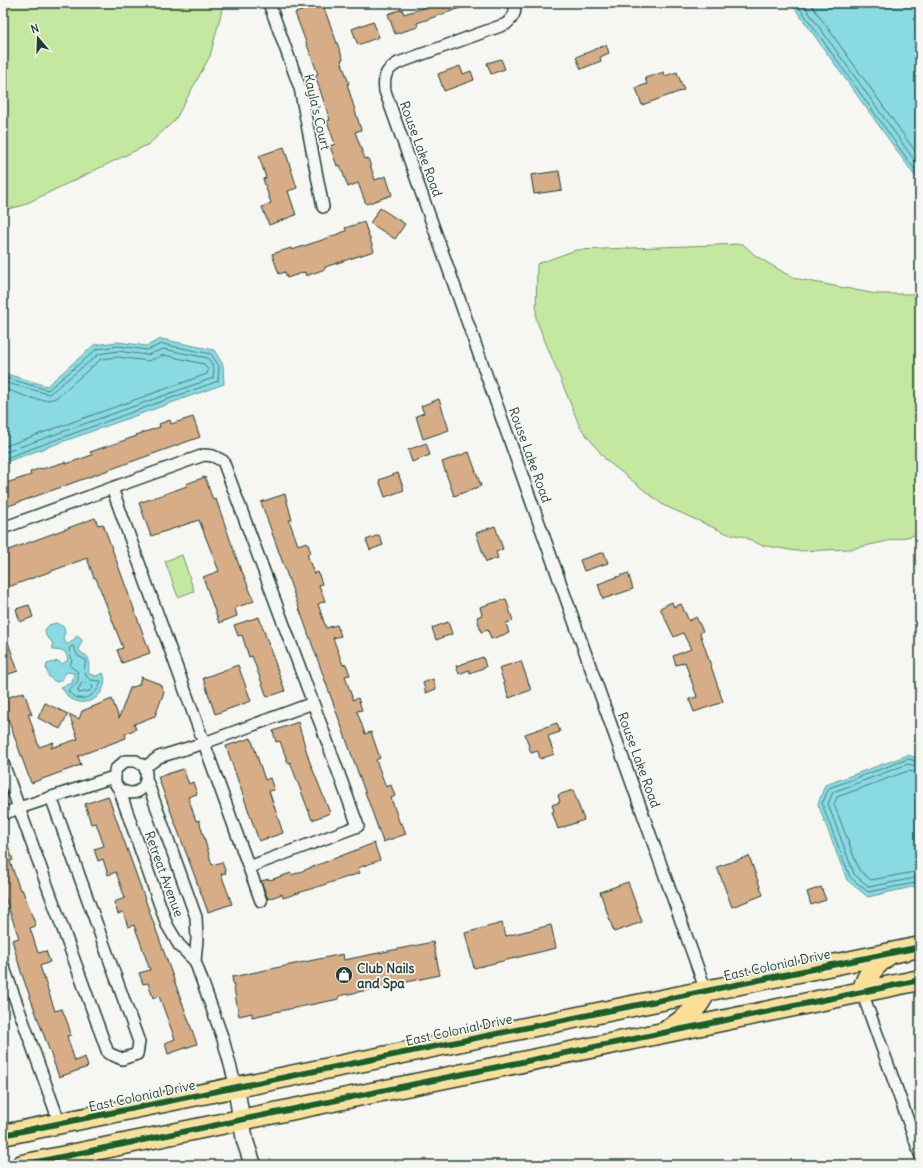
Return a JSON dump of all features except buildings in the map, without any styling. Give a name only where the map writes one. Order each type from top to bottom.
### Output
[{"type":"highway","name":"East Colonial Drive","points":[[3,1135],[920,947]]},
{"type":"highway","points":[[862,992],[866,977],[876,963],[891,953]]},
{"type":"highway","points":[[22,1165],[920,980]]},
{"type":"highway","points":[[660,1034],[686,1019],[699,1004],[706,991]]},
{"type":"street","name":"Kayla's Court","points":[[269,3],[300,88],[323,208]]},
{"type":"street","name":"Rouse Lake Road","points":[[514,3],[514,15],[506,24],[398,63],[390,68],[384,80],[385,91],[706,991]]},
{"type":"street","points":[[3,528],[204,454],[213,456],[223,461],[358,826],[249,867]]},
{"type":"street","points":[[112,488],[261,901]]},
{"type":"street","points":[[145,767],[159,757],[204,743],[313,703]]},
{"type":"street","points":[[124,761],[136,761],[145,767],[147,780],[144,787],[138,791],[125,792],[119,789],[115,783],[114,777],[119,764],[124,761]]},
{"type":"street","points":[[3,763],[108,1053],[122,1059],[137,1054],[139,1042],[51,797]]},
{"type":"street","points":[[3,814],[114,777]]},
{"type":"street","name":"Retreat Avenue","points":[[147,780],[196,917],[197,939],[195,961],[223,1039],[236,1088]]},
{"type":"street","name":"Retreat Avenue","points":[[119,789],[167,925],[179,945],[195,961]]},
{"type":"street","points":[[3,965],[60,1124]]},
{"type":"street","points":[[862,992],[920,1154]]},
{"type":"street","points":[[236,1088],[245,1141],[253,1165]]},
{"type":"green space","points":[[3,3],[221,3],[222,10],[210,56],[175,120],[149,144],[21,206],[3,210]]},
{"type":"green space","points":[[743,244],[756,256],[793,278],[876,294],[920,294],[920,534],[851,549],[796,551],[761,545],[742,536],[728,534],[663,505],[606,460],[580,427],[536,319],[537,264],[576,250]]},
{"type":"green space","points":[[182,555],[194,591],[178,597],[165,561]]},
{"type":"water","points":[[791,3],[920,3],[920,183]]},
{"type":"water","points":[[161,339],[214,350],[223,365],[224,384],[3,463],[3,373],[47,386],[94,345],[118,342],[146,346]]},
{"type":"water","points":[[56,623],[64,627],[65,633],[63,637],[66,644],[69,644],[77,636],[82,640],[79,649],[81,653],[89,659],[89,674],[96,676],[103,673],[105,683],[101,692],[94,699],[82,702],[69,698],[61,687],[72,683],[74,673],[66,672],[62,680],[56,682],[49,677],[46,668],[47,664],[58,661],[62,664],[68,660],[65,651],[53,650],[52,642],[46,636],[45,630],[49,625]]},
{"type":"water","points":[[908,755],[920,759],[920,885],[868,897],[847,880],[818,804],[825,785]]},
{"type":"cycle path","points":[[3,1135],[920,947]]},
{"type":"cycle path","points":[[22,1165],[920,980]]},
{"type":"place","name":"Club Nails and Spa","points":[[344,975]]}]
